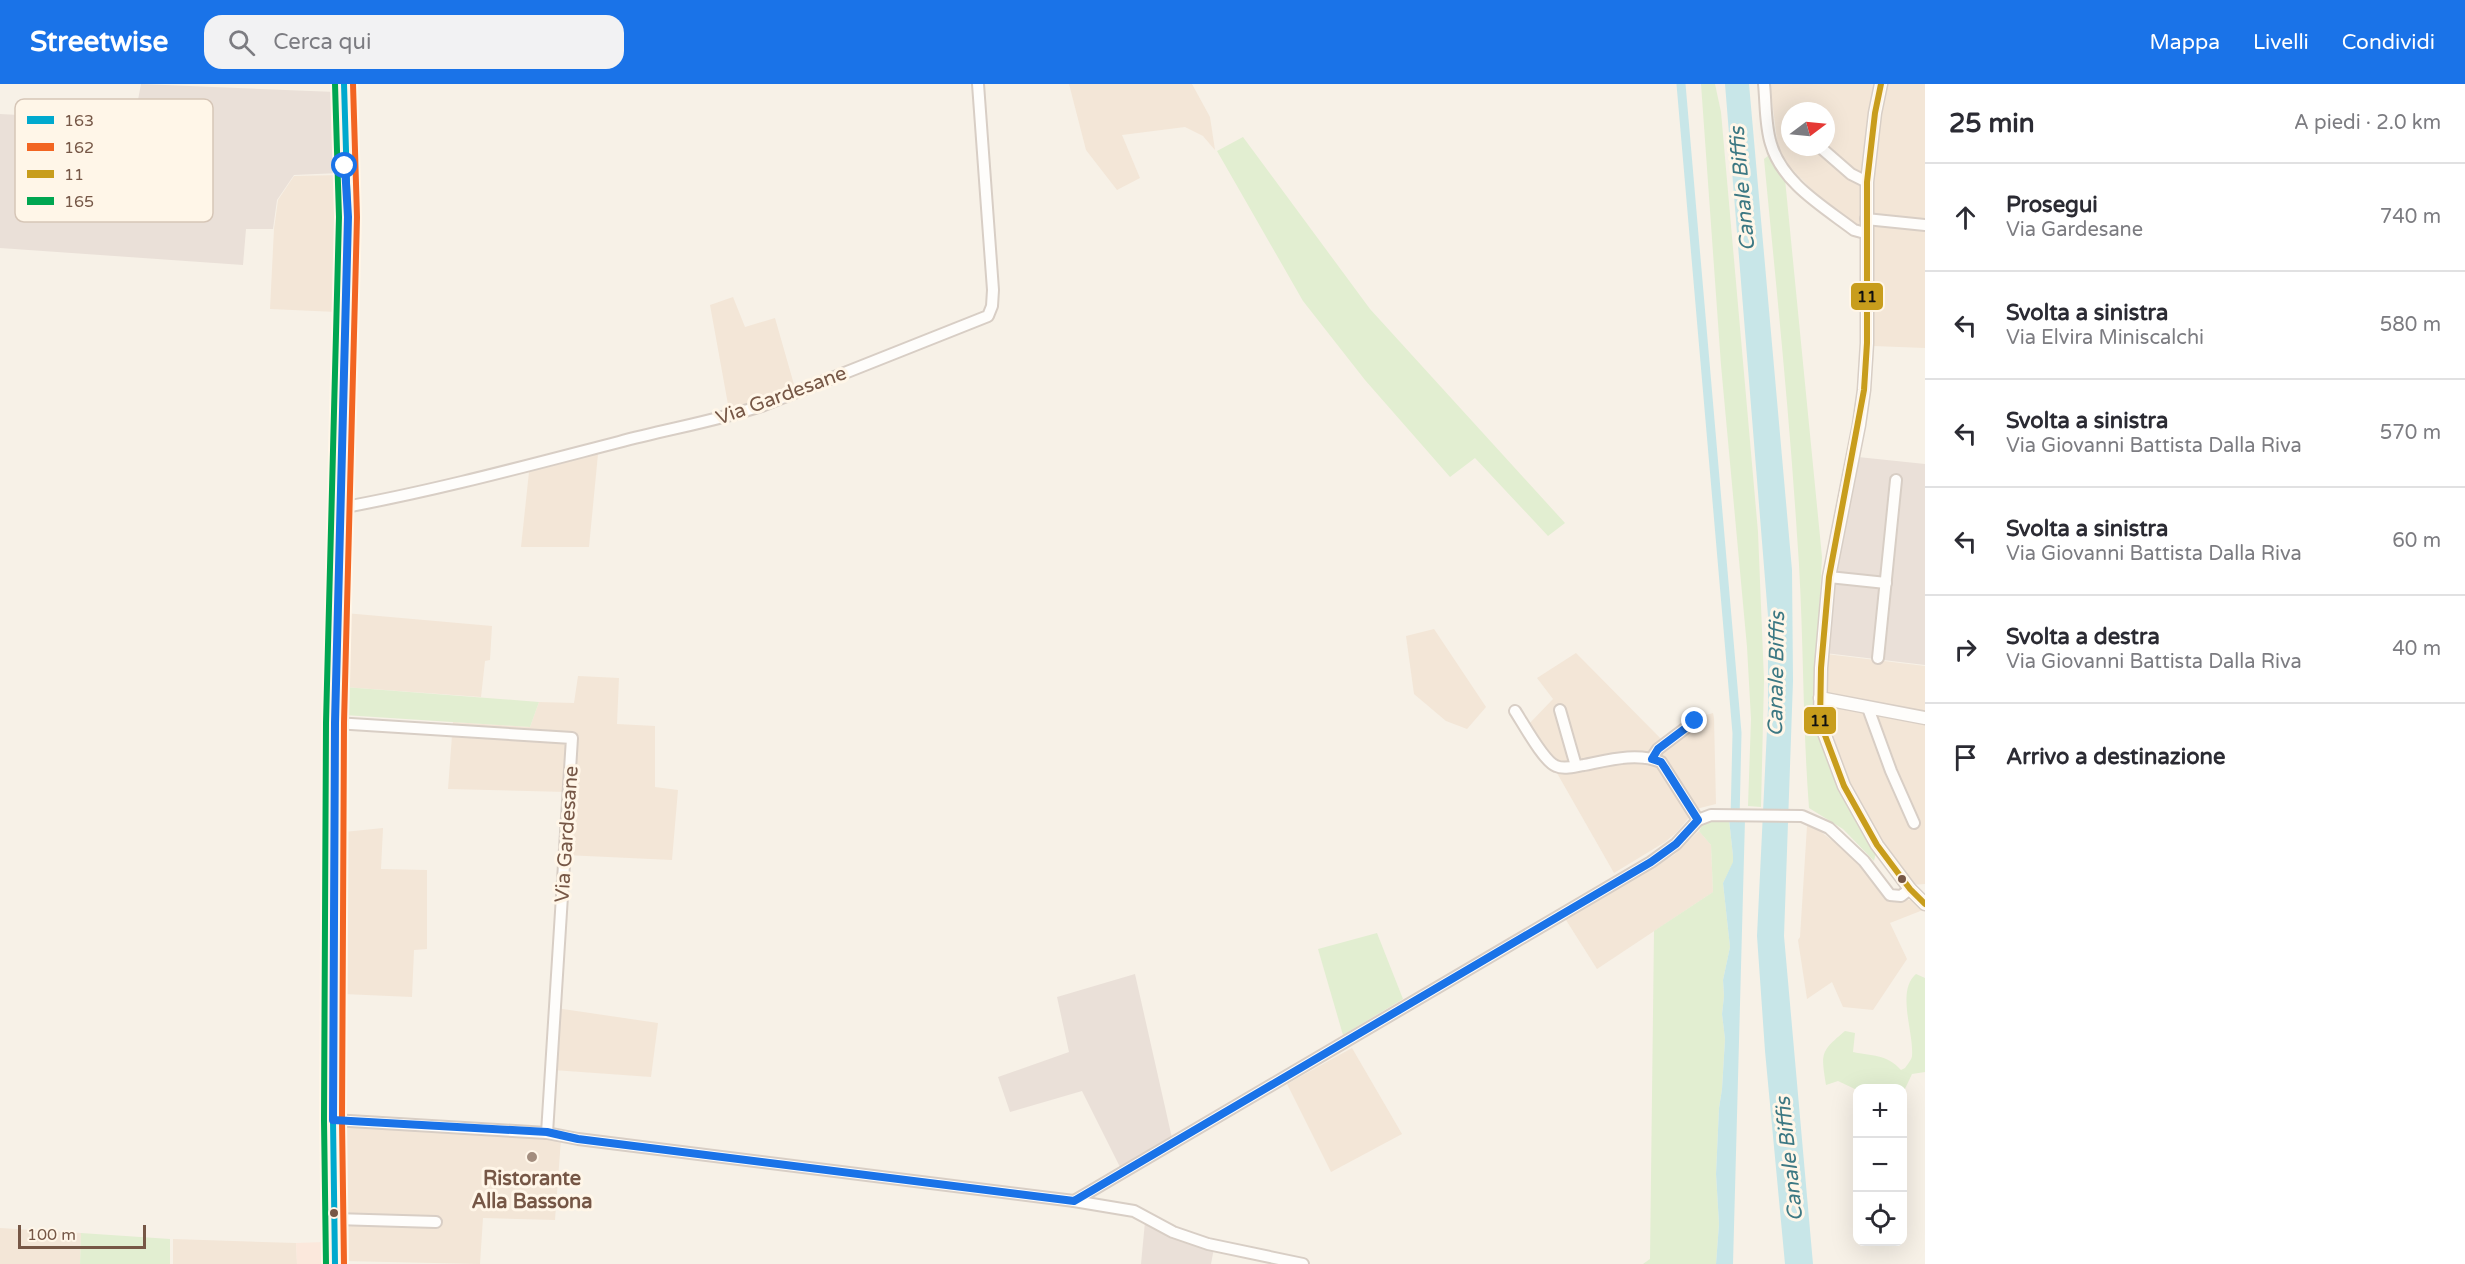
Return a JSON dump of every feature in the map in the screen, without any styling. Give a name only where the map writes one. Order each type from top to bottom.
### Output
[{"type":"main road","points":[[335,1264],[333,1120],[335,723],[348,217],[344,84]]},
{"type":"street","name":"Via Gardesane","points":[[340,508],[452,485],[735,415],[988,316],[992,306],[993,290],[978,84]]},
{"type":"street","points":[[1764,84],[1770,143],[1776,159],[1793,182],[1854,230],[1865,233]]},
{"type":"street","points":[[1881,84],[1875,113],[1867,182],[1865,233],[1867,343],[1864,390],[1829,577],[1821,668],[1820,722],[1844,786],[1877,845],[1910,889],[1925,904]]},
{"type":"street","points":[[1830,156],[1851,174],[1867,182]]},
{"type":"street","points":[[1866,219],[1925,225]]},
{"type":"street","points":[[1878,658],[1896,480]]},
{"type":"street","points":[[1829,577],[1886,583]]},
{"type":"street","points":[[1820,699],[1925,718]]},
{"type":"street","points":[[1868,708],[1914,823]]},
{"type":"street","points":[[1560,710],[1576,766]]},
{"type":"street","points":[[1515,711],[1547,759],[1555,766],[1576,766],[1623,758],[1652,759],[1661,762],[1698,820]]},
{"type":"street","points":[[1652,759],[1658,749],[1695,721]]},
{"type":"street","name":"Via Gardesane","points":[[335,723],[573,738],[547,1132]]},
{"type":"street","points":[[1074,1201],[1651,862],[1676,844],[1698,820],[1711,814],[1793,815],[1813,819],[1829,828],[1864,861],[1890,895],[1901,896],[1910,889]]},
{"type":"street","points":[[333,1120],[547,1132],[578,1139],[1074,1201],[1134,1211],[1173,1232],[1208,1244],[1303,1264]]},
{"type":"street","points":[[335,1219],[436,1222]]},
{"type":"shaded area","points":[[141,84],[336,92],[339,173],[294,175],[277,200],[273,229],[246,229],[243,265],[0,248],[0,114],[15,115],[15,222],[213,222],[213,99],[138,99]]},
{"type":"shaded area","points":[[1069,84],[1192,84],[1210,117],[1215,150],[1203,136],[1185,127],[1122,135],[1140,178],[1117,190],[1086,150]]},
{"type":"shaded area","points":[[1770,84],[1925,84],[1925,348],[1873,346],[1871,250],[1779,156]]},
{"type":"shaded area","points":[[341,175],[337,312],[270,309],[274,229],[278,200],[294,176]]},
{"type":"shaded area","points":[[733,297],[745,327],[775,318],[795,388],[729,410],[710,305]]},
{"type":"shaded area","points":[[598,454],[589,547],[521,547],[529,472]]},
{"type":"shaded area","points":[[1858,457],[1925,464],[1925,665],[1825,653],[1829,602]]},
{"type":"shaded area","points":[[345,613],[492,626],[490,660],[485,661],[481,697],[344,687]]},
{"type":"shaded area","points":[[1434,629],[1486,707],[1467,729],[1446,721],[1414,694],[1406,636]]},
{"type":"shaded area","points":[[1576,653],[1664,742],[1690,720],[1713,713],[1714,718],[1716,804],[1696,809],[1677,832],[1665,842],[1614,873],[1529,724],[1553,699],[1537,678]]},
{"type":"shaded area","points":[[1826,654],[1925,666],[1925,884],[1911,885],[1871,826],[1839,762],[1825,720]]},
{"type":"shaded area","points":[[578,676],[619,678],[617,724],[655,726],[655,787],[678,790],[672,860],[565,855],[567,792],[448,789],[453,722],[530,727],[539,702],[574,703]]},
{"type":"shaded area","points":[[1812,825],[1847,852],[1885,895],[1892,900],[1913,900],[1923,910],[1890,923],[1907,959],[1873,1010],[1843,1007],[1832,982],[1807,999],[1798,940],[1807,826]]},
{"type":"shaded area","points":[[383,828],[381,869],[427,870],[427,949],[414,950],[412,997],[343,994],[344,832]]},
{"type":"shaded area","points":[[1699,831],[1711,845],[1713,892],[1597,969],[1566,920],[1674,855]]},
{"type":"shaded area","points":[[1135,974],[1172,1138],[1121,1169],[1082,1091],[1010,1112],[998,1077],[1069,1052],[1057,997]]},
{"type":"shaded area","points":[[556,1008],[658,1023],[651,1077],[553,1070]]},
{"type":"shaded area","points":[[1352,1048],[1402,1134],[1331,1172],[1287,1084]]},
{"type":"shaded area","points":[[344,1126],[561,1139],[555,1220],[483,1218],[480,1264],[343,1261]]},
{"type":"shaded area","points":[[1145,1222],[1214,1248],[1211,1264],[1141,1264]]},
{"type":"shaded area","points":[[0,1228],[81,1233],[80,1264],[0,1264]]},
{"type":"shaded area","points":[[173,1239],[296,1243],[297,1264],[173,1264]]},
{"type":"shaded area","points":[[324,1242],[324,1264],[297,1264],[296,1243]]},
{"type":"green space","points":[[1701,84],[1715,84],[1721,112],[1758,532],[1764,680],[1761,807],[1748,806],[1751,719],[1747,647],[1721,365]]},
{"type":"green space","points":[[1243,137],[1370,309],[1565,523],[1548,536],[1475,458],[1450,477],[1365,380],[1303,301],[1217,151]]},
{"type":"green space","points":[[1769,155],[1785,179],[1822,557],[1816,672],[1817,724],[1877,849],[1874,861],[1843,829],[1809,808],[1794,488],[1764,159]]},
{"type":"green space","points":[[344,687],[539,702],[530,727],[344,715]]},
{"type":"green space","points":[[1729,819],[1733,863],[1723,883],[1730,947],[1723,980],[1722,1014],[1725,1039],[1716,1174],[1719,1224],[1716,1264],[1643,1264],[1650,1259],[1654,931],[1713,892],[1711,845],[1699,831],[1704,822]]},
{"type":"green space","points":[[1377,933],[1403,999],[1343,1035],[1318,949]]},
{"type":"green space","points":[[1916,974],[1925,978],[1925,1072],[1912,1074],[1907,1085],[1853,1084],[1853,1088],[1838,1081],[1826,1085],[1824,1054],[1845,1031],[1855,1033],[1853,1052],[1878,1056],[1890,1061],[1901,1070],[1905,1068],[1912,1056],[1906,1001],[1910,981]]},
{"type":"green space","points":[[81,1233],[170,1239],[170,1264],[80,1264]]},
{"type":"water","name":"Canale Biffis","points":[[1725,84],[1749,84],[1792,570],[1793,681],[1784,936],[1813,1264],[1785,1264],[1765,1051],[1757,936],[1768,709],[1768,616]]},
{"type":"water","points":[[1729,819],[1745,819],[1733,1264],[1716,1264],[1719,1224],[1716,1174],[1725,1039],[1722,1014],[1723,980],[1730,947],[1723,883],[1733,862]]},
{"type":"waterway","points":[[1681,84],[1737,733],[1735,820]]},
{"type":"transit line","name":"165","points":[[326,1264],[324,1120],[326,723],[339,217],[335,84]]},
{"type":"transit line","name":"163","points":[[335,1264],[333,1120],[335,723],[348,217],[344,84]]},
{"type":"transit line","name":"162","points":[[344,1264],[342,1120],[344,723],[357,217],[353,84]]},
{"type":"transit line","name":"11","points":[[1881,84],[1875,113],[1867,182],[1867,343],[1864,390],[1829,577],[1821,668],[1820,722],[1844,786],[1877,845],[1910,889],[1925,904]]},
{"type":"place","name":"Ristorante Alla Bassona","points":[[532,1157]]},
{"type":"route","points":[[345,166],[348,217],[335,723],[333,1120],[547,1132],[578,1139],[1074,1201],[1651,862],[1676,844],[1698,820],[1661,762],[1652,759],[1658,749],[1695,721]]}]
